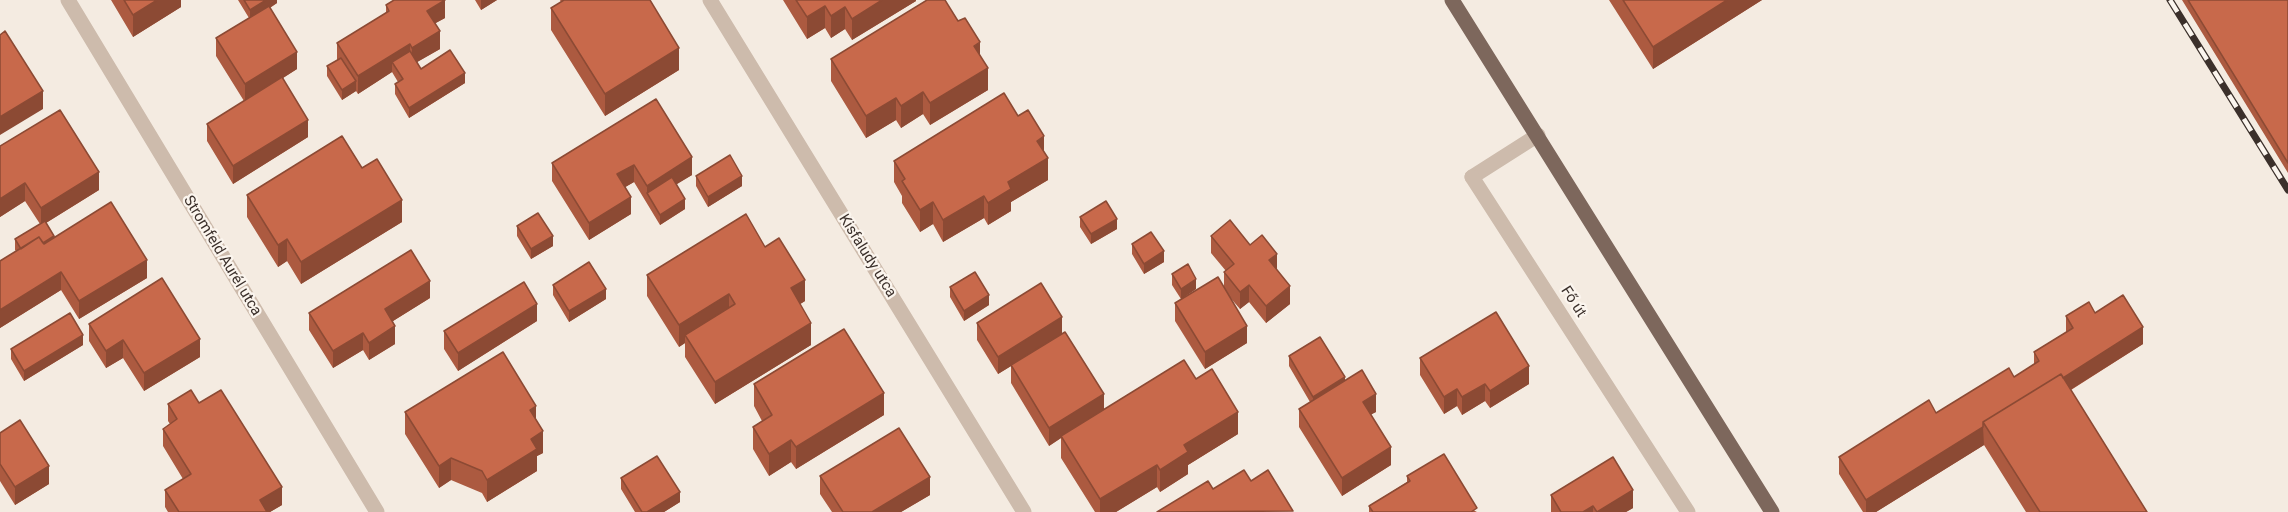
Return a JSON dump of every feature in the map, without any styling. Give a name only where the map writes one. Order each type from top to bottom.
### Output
[{"type":"main road","points":[[1452,0],[1772,512]]},
{"type":"street","name":"Stromfeld Aurél utca","points":[[68,0],[377,512]]},
{"type":"street","name":"Kisfaludy utca","points":[[710,0],[1024,512]]},
{"type":"street","name":"Fő út","points":[[1538,135],[1472,177],[1688,512]]},
{"type":"building","points":[[124,0],[157,0],[133,15]]},
{"type":"building","points":[[244,0],[266,0],[250,10]]},
{"type":"building","points":[[394,0],[445,0],[427,11],[440,31],[412,48],[410,44],[358,76],[337,43],[389,11],[386,5]]},
{"type":"building","points":[[564,0],[650,0],[679,48],[605,94],[551,8]]},
{"type":"building","points":[[796,0],[882,0],[852,19],[845,7],[831,16],[825,6],[807,17]]},
{"type":"building","points":[[927,0],[945,0],[958,21],[965,18],[980,42],[974,46],[988,68],[930,103],[923,92],[901,106],[896,98],[866,116],[831,59]]},
{"type":"building","points":[[1623,0],[1727,0],[1653,47]]},
{"type":"building","points":[[2188,0],[2288,0],[2288,163]]},
{"type":"building","points":[[269,6],[297,52],[245,84],[216,38]]},
{"type":"building","points":[[5,31],[43,91],[0,117],[0,35]]},
{"type":"building","points":[[450,50],[465,73],[409,108],[395,84],[403,79],[392,62],[410,51],[421,69]]},
{"type":"building","points":[[341,58],[356,81],[342,90],[327,66]]},
{"type":"building","points":[[282,77],[308,120],[233,166],[207,124]]},
{"type":"building","points":[[1004,93],[1018,116],[1028,110],[1044,136],[1037,141],[1048,158],[1008,182],[1011,189],[988,203],[984,196],[943,220],[933,202],[920,210],[902,181],[905,179],[894,161]]},
{"type":"building","points":[[656,99],[692,157],[647,186],[634,165],[617,174],[631,197],[589,223],[552,163]]},
{"type":"building","points":[[60,110],[99,172],[41,208],[25,183],[0,199],[0,146]]},
{"type":"building","points":[[342,136],[362,168],[377,159],[402,200],[301,262],[287,239],[278,245],[247,195]]},
{"type":"building","points":[[730,155],[742,176],[708,197],[696,176]]},
{"type":"building","points":[[672,177],[685,199],[660,215],[647,193]]},
{"type":"building","points":[[1106,201],[1117,219],[1091,234],[1080,217]]},
{"type":"building","points":[[111,202],[147,260],[79,301],[61,272],[0,310],[0,261],[39,237],[44,244]]},
{"type":"building","points":[[538,213],[553,236],[531,249],[517,226]]},
{"type":"building","points":[[746,214],[765,247],[779,238],[805,280],[791,288],[811,323],[715,382],[685,335],[735,304],[729,294],[679,325],[647,275]]},
{"type":"building","points":[[1230,220],[1250,245],[1262,235],[1277,254],[1269,260],[1290,286],[1266,306],[1249,285],[1240,292],[1224,272],[1234,264],[1211,236]]},
{"type":"building","points":[[45,221],[54,236],[43,243],[39,237],[21,249],[15,239]]},
{"type":"building","points":[[1151,232],[1164,251],[1144,264],[1132,244]]},
{"type":"building","points":[[411,250],[430,281],[385,309],[395,326],[369,343],[363,333],[333,351],[309,313]]},
{"type":"building","points":[[589,262],[606,289],[569,311],[553,285]]},
{"type":"building","points":[[1188,264],[1196,279],[1181,289],[1172,274]]},
{"type":"building","points":[[975,272],[989,295],[964,311],[950,287]]},
{"type":"building","points":[[1218,277],[1247,326],[1205,352],[1175,303]]},
{"type":"building","points":[[162,278],[200,339],[144,373],[123,340],[106,351],[89,324]]},
{"type":"building","points":[[524,282],[537,304],[458,353],[444,331]]},
{"type":"building","points":[[1041,283],[1062,317],[998,357],[977,323]]},
{"type":"building","points":[[2123,295],[2143,327],[2063,378],[2061,374],[1983,422],[1983,427],[1866,500],[1839,457],[1929,400],[1936,413],[2009,368],[2014,377],[2039,361],[2034,352],[2073,328],[2066,316],[2089,302],[2095,313]]},
{"type":"building","points":[[1496,312],[1529,366],[1490,391],[1485,384],[1462,397],[1457,389],[1444,397],[1420,358]]},
{"type":"building","points":[[70,313],[83,335],[24,371],[11,349]]},
{"type":"building","points":[[844,329],[884,393],[796,447],[791,440],[769,454],[753,427],[772,415],[754,384]]},
{"type":"building","points":[[1065,332],[1104,394],[1049,428],[1011,365]]},
{"type":"building","points":[[1320,337],[1345,377],[1313,397],[1289,356]]},
{"type":"building","points":[[503,352],[536,406],[530,410],[543,431],[531,439],[537,449],[487,480],[482,471],[451,458],[439,466],[405,412]]},
{"type":"building","points":[[1184,360],[1196,379],[1212,369],[1238,412],[1184,445],[1188,452],[1160,470],[1157,465],[1100,499],[1061,436]]},
{"type":"building","points":[[1362,370],[1376,394],[1363,402],[1391,447],[1342,478],[1299,409]]},
{"type":"building","points":[[2061,374],[2147,512],[2040,512],[1983,422]]},
{"type":"building","points":[[191,390],[199,403],[221,390],[282,487],[260,500],[267,512],[179,512],[165,490],[191,474],[163,429],[177,419],[168,404]]},
{"type":"building","points":[[20,420],[49,466],[15,487],[0,464],[0,433]]},
{"type":"building","points":[[899,428],[930,477],[872,512],[843,512],[820,476]]},
{"type":"building","points":[[1444,454],[1477,508],[1471,512],[1373,512],[1369,506],[1410,481],[1407,476]]},
{"type":"building","points":[[657,456],[680,492],[647,512],[642,512],[621,478]]},
{"type":"building","points":[[1613,457],[1633,490],[1597,512],[1593,506],[1583,512],[1561,512],[1551,495]]},
{"type":"building","points":[[1244,470],[1251,481],[1268,470],[1293,511],[1157,512],[1208,481],[1213,489]]},
{"type":"railway","points":[[2170,0],[2288,190]]}]
